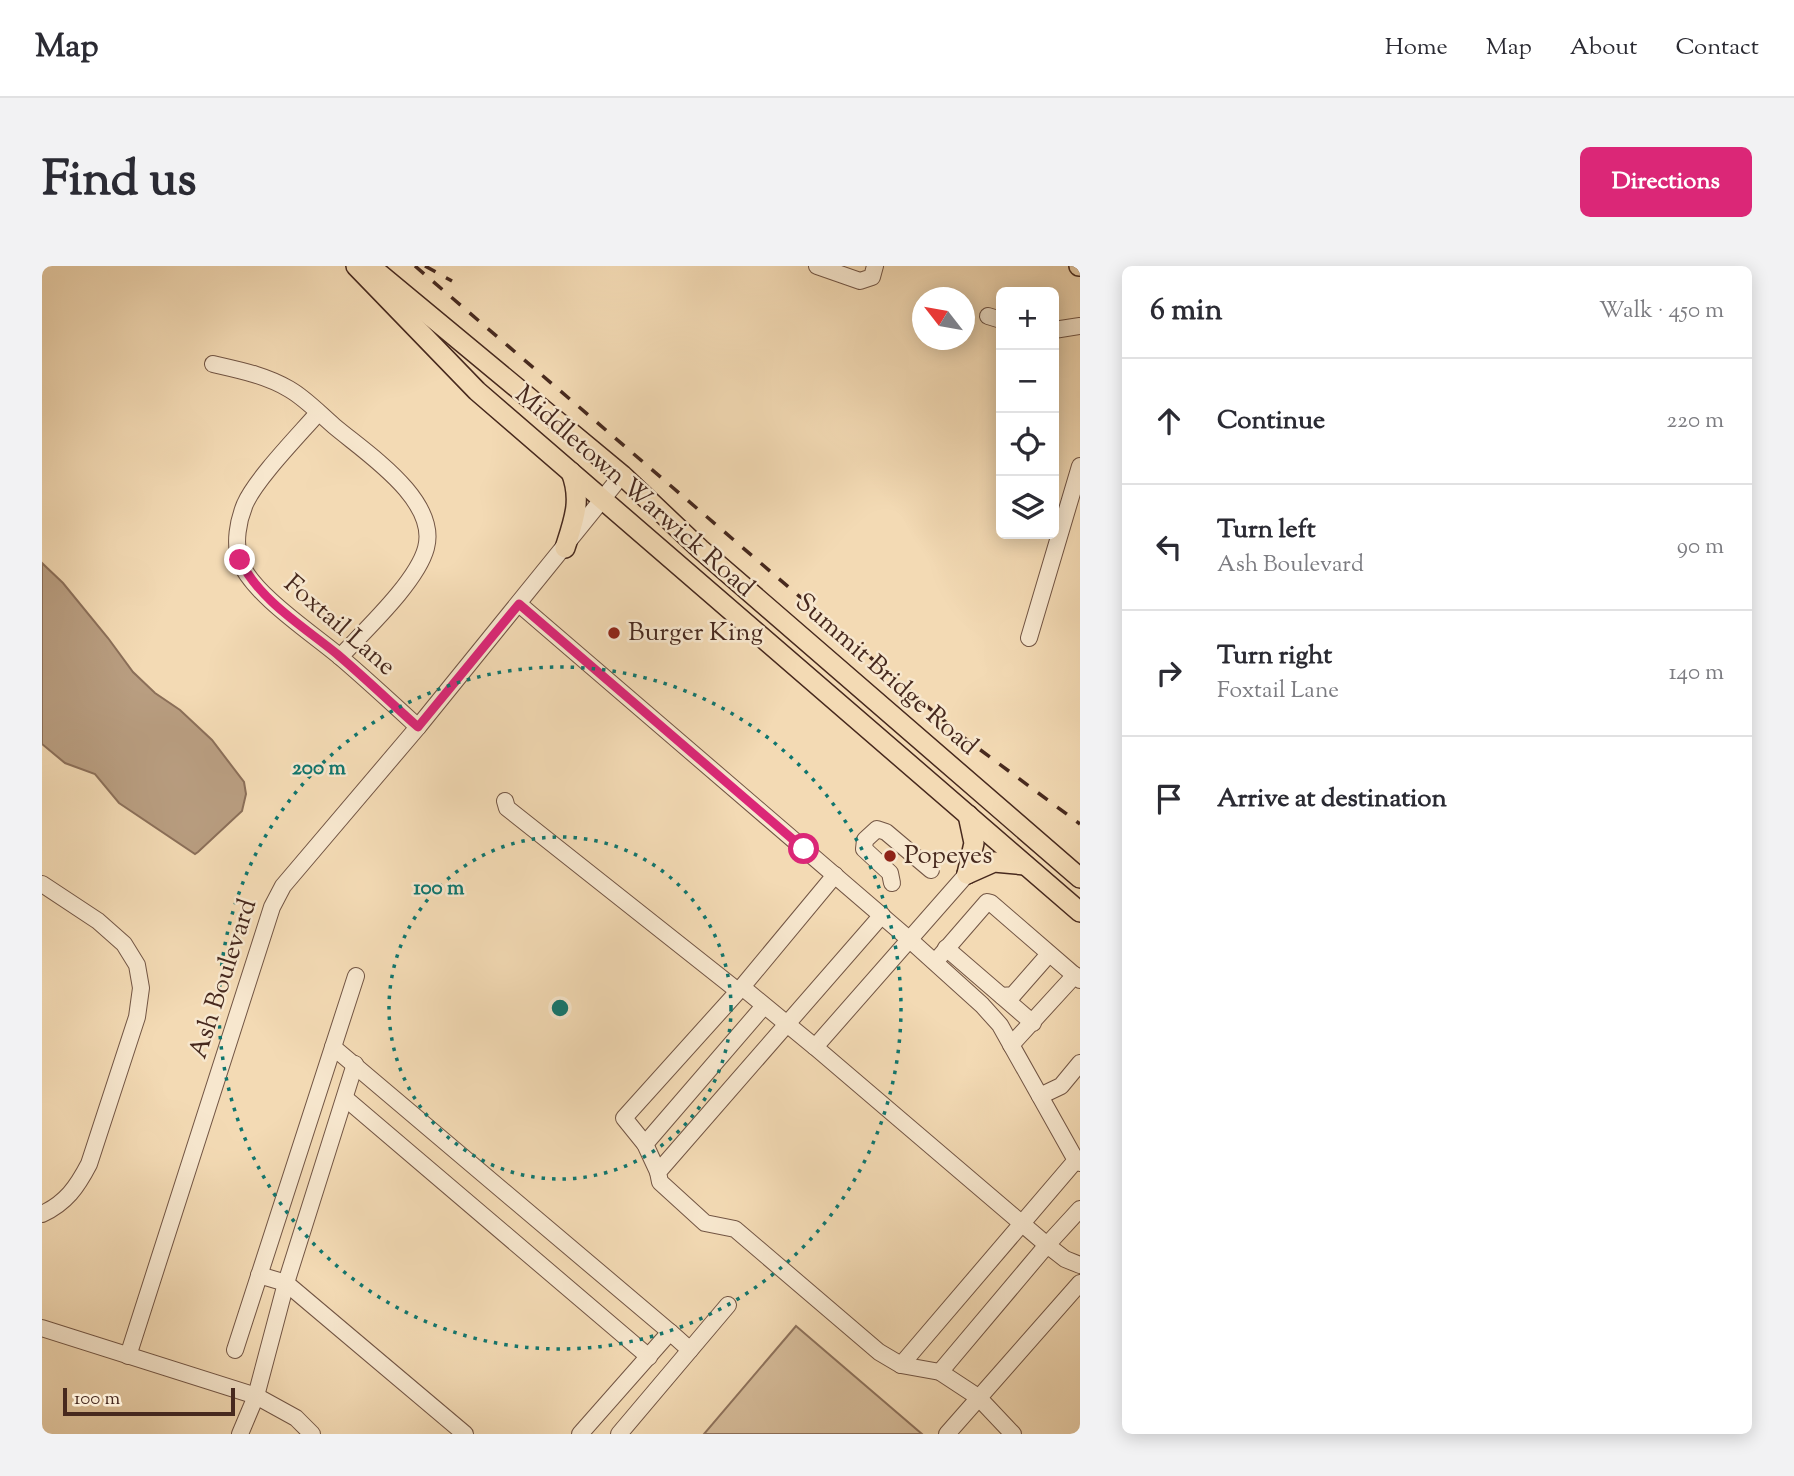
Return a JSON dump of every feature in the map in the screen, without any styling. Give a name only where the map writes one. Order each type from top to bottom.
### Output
[{"type":"main road","name":"Middletown Warwick Road","points":[[356,266],[477,391],[1080,912]]},
{"type":"main road","name":"Summit Bridge Road","points":[[370,266],[622,475],[700,549],[1080,878]]},
{"type":"main road","points":[[565,548],[573,522],[578,490],[571,471]]},
{"type":"main road","points":[[967,874],[974,843],[968,815]]},
{"type":"main road","points":[[967,874],[994,862],[1026,866]]},
{"type":"street","points":[[817,266],[860,281],[872,276],[875,266]]},
{"type":"street","points":[[1059,329],[1080,326]]},
{"type":"street","points":[[213,364],[261,376],[291,390],[398,479],[418,506],[428,530],[426,549],[412,578],[340,657]]},
{"type":"street","name":"Foxtail Lane","points":[[318,413],[246,502],[237,540],[240,560],[247,575],[268,597],[418,727]]},
{"type":"street","points":[[1029,638],[1080,466]]},
{"type":"street","name":"Ash Boulevard","points":[[128,1356],[272,907],[283,887],[418,727],[622,475]]},
{"type":"street","points":[[519,604],[882,915],[982,1005],[1000,1025],[1078,1161],[901,1365]]},
{"type":"street","points":[[505,801],[508,808],[815,1047],[1021,1225],[1065,1259],[1080,1265]]},
{"type":"street","points":[[892,883],[890,873],[864,849],[865,840],[877,829],[887,832],[931,870]]},
{"type":"street","points":[[815,1047],[967,874]]},
{"type":"street","points":[[835,875],[740,989],[624,1118],[645,1144],[660,1182],[705,1223],[735,1229],[879,1352],[901,1365],[940,1372],[978,1397],[1013,1434]]},
{"type":"street","points":[[42,884],[98,921],[124,944],[136,965],[141,988],[137,1017],[89,1164],[78,1185],[63,1203],[42,1214]]},
{"type":"street","points":[[935,962],[987,902],[1077,977],[1011,1045]]},
{"type":"street","points":[[658,1172],[882,915]]},
{"type":"street","points":[[946,948],[1033,1023]]},
{"type":"street","points":[[1002,996],[1013,995],[1047,951]]},
{"type":"street","points":[[235,1350],[356,976]]},
{"type":"street","points":[[645,1144],[764,1006]]},
{"type":"street","points":[[333,1047],[690,1350]]},
{"type":"street","points":[[240,1434],[256,1396],[286,1283],[355,1064]]},
{"type":"street","points":[[1040,1096],[1077,1074]]},
{"type":"street","points":[[345,1098],[649,1356]]},
{"type":"street","points":[[940,1372],[1080,1209]]},
{"type":"street","points":[[259,1275],[286,1283],[464,1434]]},
{"type":"street","points":[[947,1434],[1080,1283]]},
{"type":"street","points":[[619,1434],[728,1305]]},
{"type":"street","points":[[42,1328],[256,1396],[296,1418],[312,1434]]},
{"type":"street","points":[[580,1434],[670,1332]]},
{"type":"shaded area","points":[[42,563],[63,583],[133,672],[212,740],[244,782],[246,794],[242,811],[195,854],[119,803],[95,774],[65,763],[42,744]]},
{"type":"shaded area","points":[[796,1326],[922,1434],[704,1434]]},
{"type":"railway","points":[[415,266],[963,737],[1080,824]]},
{"type":"railway","points":[[425,266],[452,281]]},
{"type":"place","name":"Burger King","points":[[614,633]]},
{"type":"place","name":"Popeyes","points":[[890,856]]},
{"type":"route","points":[[240,560],[247,575],[268,597],[418,727],[519,604],[804,849]]}]
